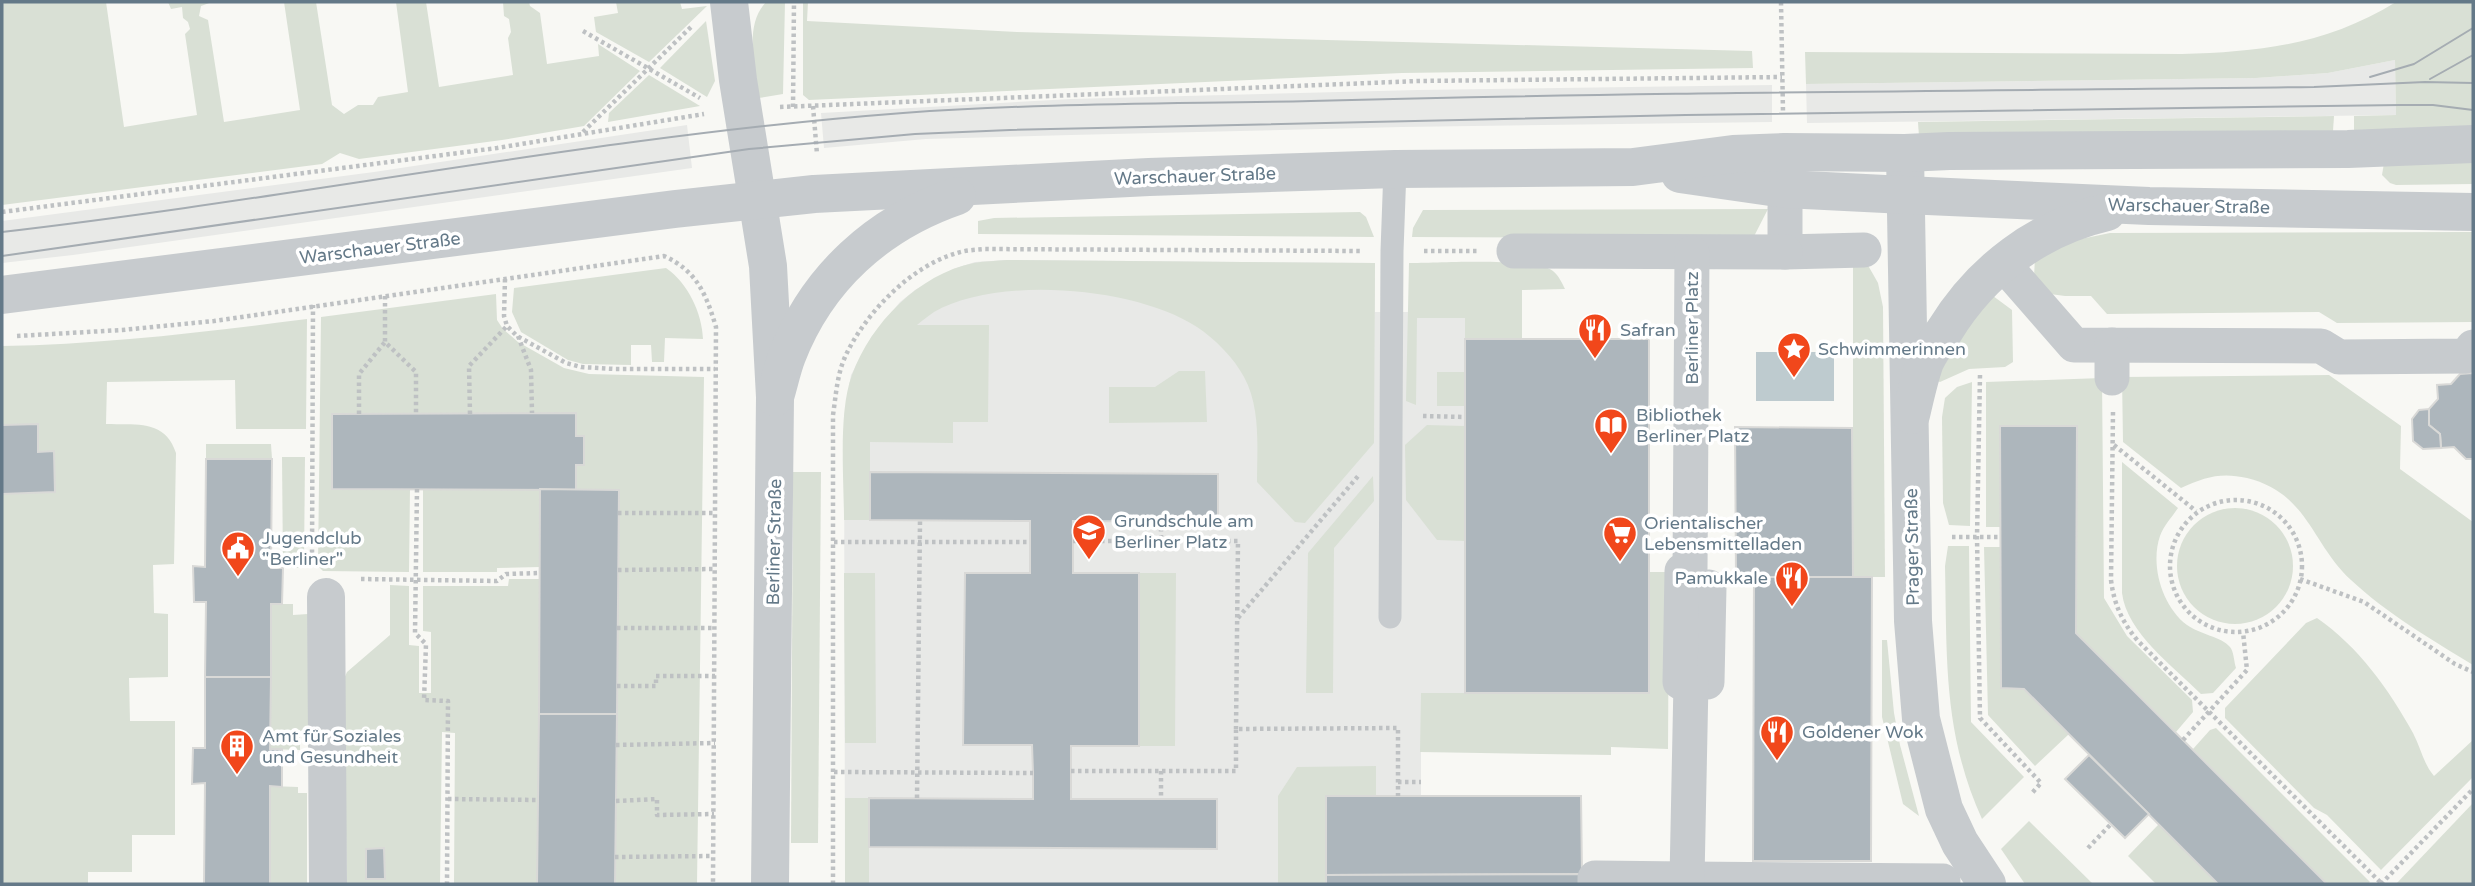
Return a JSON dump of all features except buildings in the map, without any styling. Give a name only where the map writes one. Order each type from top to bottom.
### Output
[{"type":"street","points":[[713,11],[738,80],[758,201]]},
{"type":"street","name":"Warschauer Straße","points":[[2,295],[814,194],[1149,177],[1395,169],[1633,167],[1784,152],[2348,149],[2473,144]]},
{"type":"street","points":[[1905,153],[1905,195]]},
{"type":"street","name":"Warschauer Straße","points":[[1633,167],[1784,189],[2149,206],[2473,212]]},
{"type":"street","points":[[775,397],[786,358],[802,322],[843,267],[865,245],[927,207],[990,186]]},
{"type":"street","name":"Prager Straße","points":[[1905,195],[1915,669],[1920,719],[1944,809],[1960,844],[1987,884]]},
{"type":"street","name":"Berliner Straße","points":[[758,201],[768,266],[775,397],[770,884]]},
{"type":"street","points":[[1911,415],[1926,361],[1952,319],[1977,287],[2002,262],[2039,237],[2070,223],[2104,213],[2149,206]]},
{"type":"street","points":[[1785,208],[1785,252]]},
{"type":"street","name":"Berliner Platz","points":[[1514,251],[1692,253],[1864,250]]},
{"type":"street","name":"Berliner Platz","points":[[1688,878],[1691,682],[1680,682],[1682,571],[1703,578],[1692,253]]},
{"type":"street","points":[[2012,274],[2074,345],[2112,362],[2321,346],[2339,357],[2466,356],[2473,347]]},
{"type":"street","points":[[326,597],[328,884]]},
{"type":"street","points":[[1595,884],[1595,878],[1943,881]]},
{"type":"lane","points":[[1390,617],[1390,416],[1395,169]]},
{"type":"path","points":[[793,107],[794,2]]},
{"type":"path","points":[[1782,2],[1783,116]]},
{"type":"path","points":[[582,133],[713,11]]},
{"type":"path","points":[[583,31],[701,99]]},
{"type":"path","points":[[769,107],[1418,81],[1782,76]]},
{"type":"path","points":[[812,160],[818,153],[813,106]]},
{"type":"path","points":[[2,212],[497,148],[709,113]]},
{"type":"path","points":[[833,884],[833,415],[837,384],[845,358],[872,315],[907,279],[957,253],[984,248],[1514,251]]},
{"type":"path","points":[[9,336],[135,329],[214,321],[664,256],[679,262],[690,272],[708,301],[716,327],[713,884]]},
{"type":"path","points":[[505,279],[504,316],[507,326],[517,336],[566,363],[582,367],[715,369]]},
{"type":"path","points":[[359,414],[359,374],[385,342],[385,296]]},
{"type":"path","points":[[313,305],[312,566],[326,579],[326,597]]},
{"type":"path","points":[[470,414],[469,366],[507,326]]},
{"type":"path","points":[[517,336],[531,370],[532,413]]},
{"type":"path","points":[[385,342],[416,372],[416,414]]},
{"type":"path","points":[[2112,362],[2114,444],[2111,580],[2119,615],[2130,631],[2381,884],[2473,789]]},
{"type":"path","points":[[1980,374],[1977,537],[1980,718],[2041,783],[2032,793]]},
{"type":"path","points":[[1390,416],[1465,416]]},
{"type":"path","points":[[2114,444],[2196,511]]},
{"type":"path","points":[[1237,619],[1365,468]]},
{"type":"path","points":[[417,489],[415,633],[426,644],[424,700],[448,701],[447,884]]},
{"type":"path","points":[[2234,500],[2257,503],[2276,513],[2291,530],[2299,545],[2302,569],[2299,586],[2280,616],[2260,627],[2243,632],[2220,630],[2197,620],[2182,603],[2172,583],[2170,560],[2174,542],[2196,511],[2215,503],[2234,500]]},
{"type":"path","points":[[618,513],[715,513]]},
{"type":"path","points":[[917,799],[920,521]]},
{"type":"path","points":[[1161,521],[1161,542]]},
{"type":"path","points":[[1912,537],[2000,537]]},
{"type":"path","points":[[1071,771],[1236,771],[1238,541],[1073,541]]},
{"type":"path","points":[[834,542],[1030,542]]},
{"type":"path","points":[[618,569],[715,569]]},
{"type":"path","points":[[392,579],[497,581],[506,574],[540,573]]},
{"type":"path","points":[[2300,579],[2364,602],[2455,663],[2473,672]]},
{"type":"path","points":[[617,628],[715,628]]},
{"type":"path","points":[[2183,740],[2247,670],[2243,632]]},
{"type":"path","points":[[617,686],[656,686],[656,676],[715,676]]},
{"type":"path","points":[[1236,729],[1398,728],[1398,796]]},
{"type":"path","points":[[616,745],[715,743]]},
{"type":"path","points":[[1161,771],[1161,799]]},
{"type":"path","points":[[834,772],[1033,773]]},
{"type":"path","points":[[1398,782],[1421,782]]},
{"type":"path","points":[[448,799],[538,800]]},
{"type":"path","points":[[616,801],[657,799],[657,815],[713,814]]},
{"type":"path","points":[[2088,848],[2111,824]]},
{"type":"path","points":[[615,858],[713,856]]},
{"type":"shaded area","points":[[2,2],[106,2],[124,127],[197,115],[185,34],[190,29],[183,18],[182,7],[171,9],[168,2],[212,2],[201,6],[199,16],[208,20],[224,122],[300,110],[284,2],[316,2],[332,105],[344,114],[358,105],[373,105],[378,97],[408,92],[396,2],[426,2],[439,87],[513,75],[508,38],[511,32],[509,19],[504,16],[503,2],[529,2],[530,6],[540,13],[547,64],[599,56],[598,44],[640,71],[584,126],[359,159],[340,153],[322,164],[2,205]]},
{"type":"shaded area","points":[[616,2],[680,2],[682,9],[707,6],[649,62],[596,32],[594,17],[618,13]]},
{"type":"shaded area","points":[[766,2],[785,2],[783,94],[759,98],[753,35],[759,12]]},
{"type":"shaded area","points":[[803,2],[808,2],[807,21],[1017,32],[1752,51],[1753,68],[1402,73],[809,100],[803,95]]},
{"type":"shaded area","points":[[2396,2],[2473,2],[2473,129],[2354,130],[2354,116],[2396,115],[2395,60],[2328,73],[2256,78],[1806,84],[1805,52],[2182,54],[2239,51],[2293,43],[2345,28]]},
{"type":"shaded area","points":[[706,21],[715,81],[707,97],[660,68]]},
{"type":"shaded area","points":[[2395,60],[2396,115],[1807,123],[1806,84],[2256,78],[2328,73]]},
{"type":"shaded area","points":[[649,75],[700,106],[608,122],[609,113]]},
{"type":"shaded area","points":[[1772,85],[1772,122],[1071,135],[926,139],[824,148],[821,113],[1071,99]]},
{"type":"shaded area","points":[[2334,116],[2333,131],[1919,137],[1918,122]]},
{"type":"shaded area","points":[[687,125],[692,168],[2,263],[2,221],[374,172]]},
{"type":"shaded area","points":[[2473,154],[2473,184],[2396,185],[2382,175],[2384,163]]},
{"type":"shaded area","points":[[1768,209],[1748,248],[1711,238],[1412,237],[1413,228],[1423,210]]},
{"type":"shaded area","points":[[1360,212],[1366,217],[1374,237],[978,234],[978,221],[994,218]]},
{"type":"shaded area","points":[[2473,232],[2473,322],[2337,323],[2319,312],[2107,314],[2091,296],[2050,294],[2034,277],[2035,257],[2076,240],[2110,233]]},
{"type":"shaded area","points":[[1007,260],[1375,263],[1374,443],[1305,523],[1295,522],[1257,482],[1256,415],[1249,389],[1244,377],[1224,349],[1204,332],[1171,313],[1104,295],[1029,290],[994,293],[961,300],[934,312],[917,325],[989,325],[988,422],[953,422],[953,443],[870,442],[870,520],[844,520],[845,407],[852,375],[871,337],[900,304],[934,278],[974,263]]},
{"type":"shaded area","points":[[1865,260],[1878,283],[1883,307],[1885,577],[1853,577],[1853,261]]},
{"type":"shaded area","name":"Grundschule am Berliner Platz","points":[[975,262],[1375,263],[1375,312],[1466,312],[1465,339],[1649,339],[1649,693],[1421,693],[1421,796],[1581,796],[1582,884],[845,884],[844,417],[851,375],[872,336],[900,302],[915,290],[953,269]]},
{"type":"shaded area","points":[[1409,263],[1526,264],[1553,271],[1565,289],[1522,290],[1522,339],[1465,339],[1465,318],[1417,318],[1416,405],[1406,401]]},
{"type":"shaded area","points":[[666,268],[681,282],[692,299],[700,319],[703,339],[665,338],[664,362],[652,362],[651,345],[631,345],[631,365],[583,364],[568,360],[521,332],[512,312],[514,288]]},
{"type":"shaded area","points":[[1989,293],[2012,310],[2013,362],[2005,367],[1969,369],[1940,382],[1935,380]]},
{"type":"shaded area","points":[[496,294],[497,320],[503,329],[518,342],[564,368],[589,374],[704,377],[697,884],[615,884],[619,490],[576,490],[576,465],[584,465],[584,436],[576,436],[576,413],[332,414],[333,489],[410,489],[409,572],[323,571],[318,566],[321,317]]},
{"type":"shaded area","points":[[307,319],[306,429],[236,429],[235,380],[107,382],[106,424],[138,425],[157,429],[165,434],[176,453],[174,564],[153,565],[154,613],[168,614],[168,677],[129,678],[130,721],[175,721],[175,835],[132,835],[132,872],[88,872],[88,884],[2,884],[2,346],[117,340]]},
{"type":"shaded area","name":"Schwimmerinnen","points":[[1756,352],[1834,352],[1834,401],[1756,401]]},
{"type":"shaded area","points":[[1179,371],[1205,371],[1207,422],[1109,423],[1109,387],[1155,387]]},
{"type":"shaded area","points":[[1437,372],[1465,372],[1465,406],[1437,406]]},
{"type":"shaded area","points":[[2329,375],[2401,426],[2400,469],[2473,522],[2473,665],[2394,615],[2351,580],[2326,551],[2296,507],[2283,495],[2267,485],[2229,475],[2206,478],[2181,488],[2123,442],[2122,377]]},
{"type":"shaded area","points":[[2102,378],[2104,598],[2127,636],[2192,700],[2193,712],[2176,732],[2076,633],[2001,527],[1986,527],[1986,382]]},
{"type":"shaded area","points":[[1972,382],[1970,526],[1949,525],[1943,503],[1942,417],[1945,398],[1957,387]]},
{"type":"shaded area","points":[[1427,425],[1465,426],[1465,541],[1437,540],[1406,500],[1405,445]]},
{"type":"shaded area","points":[[206,444],[271,444],[272,459],[206,459]]},
{"type":"shaded area","points":[[282,457],[305,457],[304,563],[298,568],[283,568]]},
{"type":"shaded area","points":[[2122,462],[2178,508],[2160,536],[2157,547],[2160,584],[2178,617],[2192,628],[2222,641],[2231,649],[2236,668],[2213,693],[2201,694],[2165,660],[2142,635],[2126,608],[2122,593]]},
{"type":"shaded area","points":[[793,472],[821,472],[818,843],[791,843]]},
{"type":"shaded area","points":[[1373,476],[1374,501],[1334,548],[1333,693],[1306,693],[1308,553]]},
{"type":"shaded area","points":[[423,489],[540,489],[540,567],[497,568],[497,572],[423,572]]},
{"type":"shaded area","points":[[2235,508],[2257,513],[2276,525],[2288,544],[2293,566],[2288,588],[2276,607],[2257,619],[2235,624],[2213,619],[2194,607],[2182,588],[2177,566],[2182,544],[2194,525],[2213,513]]},
{"type":"shaded area","points":[[1948,546],[1969,546],[1971,722],[2024,777],[1982,819],[1960,756],[1950,695],[1945,566]]},
{"type":"shaded area","points":[[1984,547],[2001,547],[2001,688],[2024,689],[2069,734],[2035,766],[1988,715]]},
{"type":"shaded area","points":[[1649,572],[1669,572],[1668,749],[1611,747],[1611,755],[1420,752],[1421,693],[1648,693]]},
{"type":"shaded area","points":[[844,573],[875,573],[876,743],[845,743]]},
{"type":"shaded area","points":[[1139,573],[1176,573],[1175,746],[1139,746]]},
{"type":"shaded area","points":[[509,579],[540,579],[537,884],[454,884],[455,733],[442,732],[440,884],[347,884],[343,681],[347,672],[390,635],[390,585],[409,586],[409,645],[419,646],[419,693],[431,693],[431,632],[423,631],[423,586],[508,586]]},
{"type":"shaded area","points":[[271,604],[293,604],[293,615],[308,614],[309,735],[300,735],[300,750],[270,749]]},
{"type":"shaded area","points":[[2317,618],[2346,642],[2372,670],[2413,733],[2434,776],[2473,740],[2473,777],[2381,870],[2327,815],[2314,808],[2225,718],[2225,708],[2306,623]]},
{"type":"shaded area","points":[[1882,640],[1887,640],[1894,713],[1919,816],[1903,804],[1882,717]]},
{"type":"shaded area","points":[[2216,728],[2370,882],[2368,884],[2327,884],[2193,749],[2210,730]]},
{"type":"shaded area","points":[[1376,766],[1376,796],[1326,797],[1326,884],[1278,884],[1278,796],[1297,767]]},
{"type":"shaded area","points":[[270,786],[298,787],[298,793],[307,793],[307,884],[270,884]]},
{"type":"shaded area","points":[[845,798],[869,798],[869,884],[845,884]]},
{"type":"shaded area","points":[[2473,803],[2473,884],[2396,884]]},
{"type":"shaded area","points":[[2029,821],[2093,884],[2025,884],[2001,849]]},
{"type":"shaded area","points":[[2159,824],[2218,884],[2156,884],[2128,856]]},
{"type":"tram line","points":[[2370,77],[2414,64],[2473,28]]},
{"type":"tram line","points":[[2430,79],[2473,55]]},
{"type":"tram line","points":[[2,232],[677,136],[903,113],[1107,104],[2473,83]]},
{"type":"tram line","points":[[2,256],[749,149],[915,134],[1686,115],[2401,105],[2433,105],[2473,110]]},
{"type":"place","name":"Safran","points":[[1595,360]]},
{"type":"place","name":"Schwimmerinnen","points":[[1794,379]]},
{"type":"place","name":"Bibliothek Berliner Platz","points":[[1611,455]]},
{"type":"place","name":"Grundschule am Berliner Platz","points":[[1089,561]]},
{"type":"place","name":"Orientalischer Lebensmittelladen","points":[[1620,563]]},
{"type":"place","name":"Jugendclub \"Berliner\"","points":[[238,578]]},
{"type":"place","name":"Pamukkale","points":[[1792,608]]},
{"type":"place","name":"Goldener Wok","points":[[1777,762]]},
{"type":"place","name":"Amt für Soziales und Gesundheit","points":[[237,776]]}]
